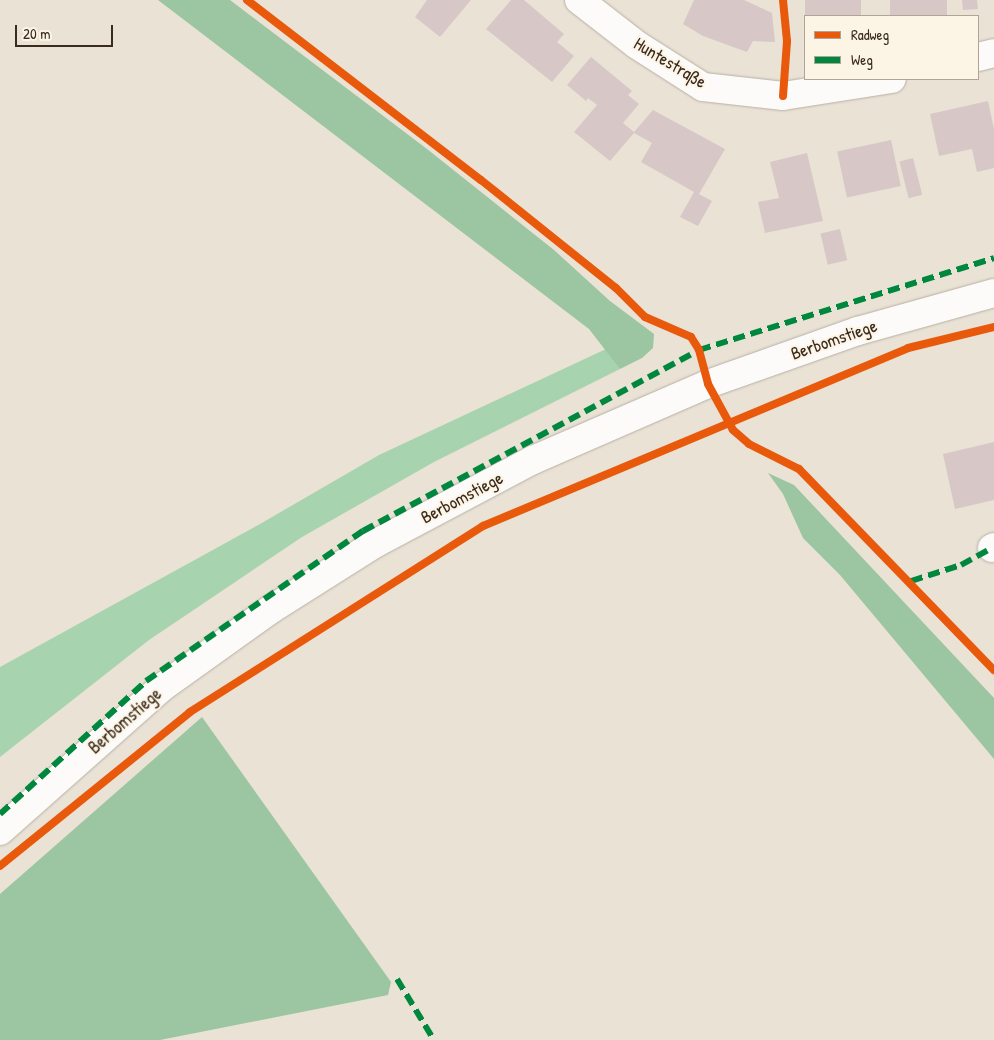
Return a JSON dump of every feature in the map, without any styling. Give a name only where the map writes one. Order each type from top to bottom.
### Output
[{"type":"street","name":"Huntestraße","points":[[579,0],[637,45],[703,87],[783,96],[886,80]]},
{"type":"street","points":[[979,57],[994,53]]},
{"type":"street","name":"Berbomstiege","points":[[0,831],[161,688],[270,610],[376,543],[534,460],[708,384],[858,331],[994,293]]},
{"type":"green space","points":[[158,0],[230,0],[427,149],[554,250],[610,301],[654,334],[653,348],[642,358],[620,369],[589,329]]},
{"type":"green space","points":[[606,349],[620,369],[434,462],[302,537],[149,640],[0,757],[0,667],[260,524],[379,455]]},
{"type":"green space","points":[[768,473],[794,485],[994,698],[994,759],[840,575],[803,538],[783,494]]},
{"type":"green space","points":[[202,717],[391,982],[388,995],[160,1040],[0,1040],[0,894]]},
{"type":"building","points":[[427,0],[471,0],[440,37],[415,17]]},
{"type":"building","points":[[511,0],[524,0],[564,34],[557,42],[574,56],[552,82],[486,29]]},
{"type":"building","points":[[694,0],[744,0],[772,13],[775,42],[753,41],[747,52],[703,36],[683,24]]},
{"type":"building","points":[[805,0],[861,0],[861,15],[805,15]]},
{"type":"building","points":[[890,0],[947,0],[947,15],[890,15]]},
{"type":"building","points":[[962,0],[977,0],[978,9],[963,10]]},
{"type":"building","points":[[591,57],[632,91],[628,95],[639,104],[623,123],[634,132],[653,110],[725,149],[699,194],[712,201],[698,226],[680,217],[694,192],[641,162],[652,143],[634,133],[610,161],[574,132],[597,105],[588,98],[586,101],[567,85]]},
{"type":"building","points":[[988,101],[994,129],[994,168],[977,172],[972,149],[939,156],[930,114]]},
{"type":"building","points":[[891,140],[901,186],[847,197],[837,151]]},
{"type":"building","points":[[807,153],[823,221],[765,233],[758,202],[779,198],[770,162]]},
{"type":"building","points":[[913,158],[922,195],[909,198],[899,161]]},
{"type":"building","points":[[840,229],[847,260],[828,265],[821,233]]},
{"type":"building","points":[[994,442],[994,500],[955,509],[943,454]]},
{"type":"marked path","points":[[0,814],[146,681],[363,531],[699,350],[994,258]]},
{"type":"marked path","points":[[911,581],[961,565],[992,548]]},
{"type":"marked path","points":[[397,979],[434,1040]]},
{"type":"cycle path","points":[[247,0],[481,180],[616,288],[645,317],[691,337],[699,350],[708,384],[733,430],[749,444],[799,469],[994,670]]},
{"type":"cycle path","points":[[783,0],[787,41],[783,96]]},
{"type":"cycle path","points":[[0,866],[190,712],[483,526],[908,348],[994,327]]}]
